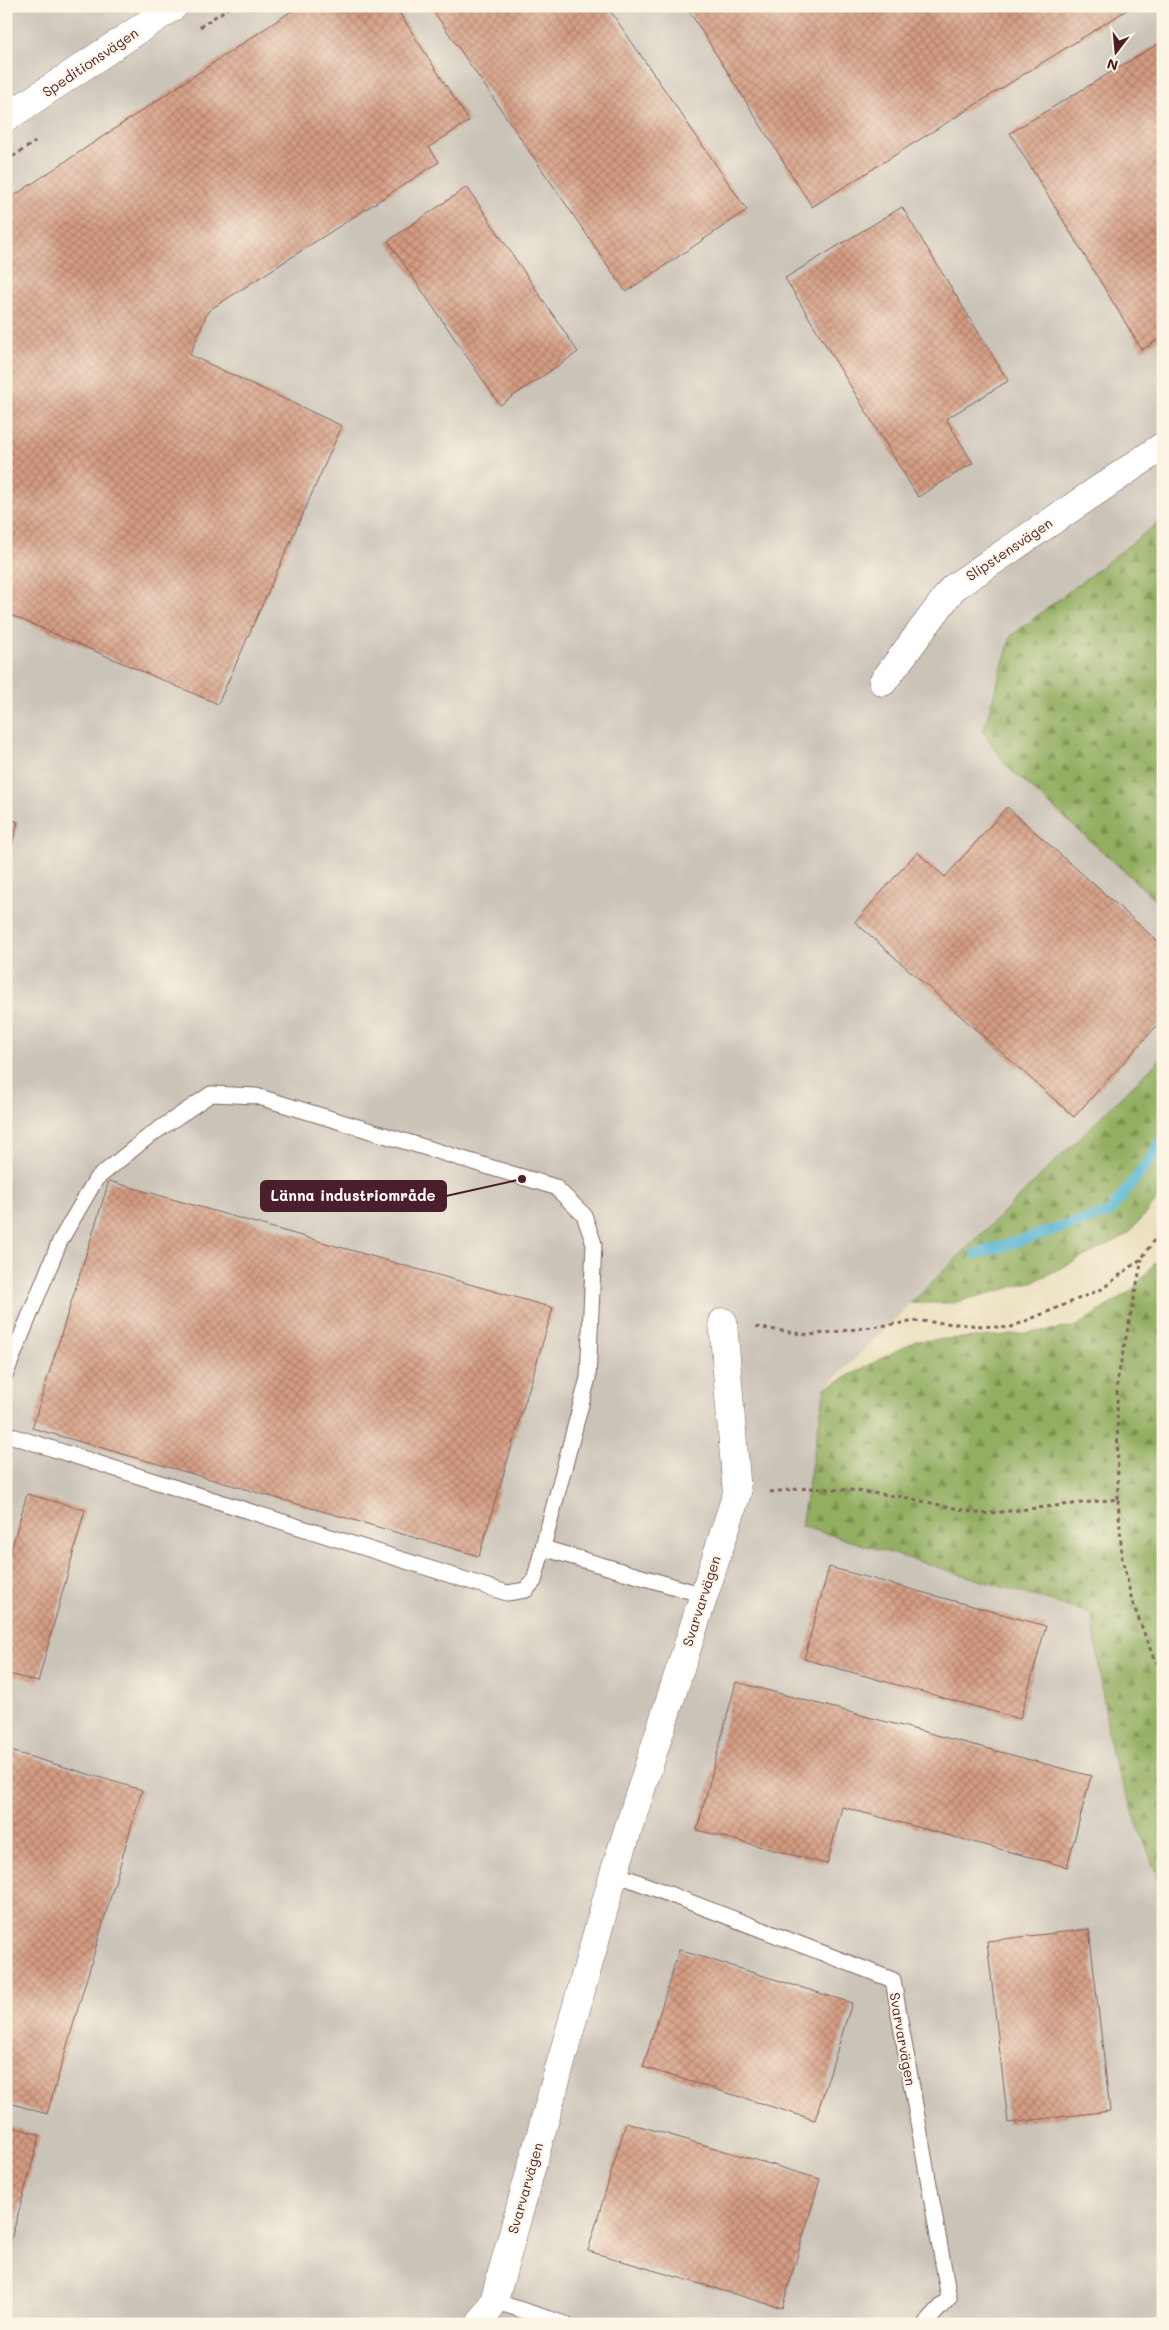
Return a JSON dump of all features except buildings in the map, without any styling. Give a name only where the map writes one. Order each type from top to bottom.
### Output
[{"type":"street","name":"Speditionsvägen","points":[[6,118],[174,6]]},
{"type":"street","name":"Slipstensvägen","points":[[883,682],[953,588],[1163,446]]},
{"type":"street","name":"Svarvarvägen","points":[[487,2312],[614,1873],[737,1493],[723,1322]]},
{"type":"lane","points":[[6,1373],[60,1241],[96,1179],[149,1136],[211,1094],[256,1096],[555,1187],[584,1215],[594,1244],[588,1378],[534,1581],[526,1590],[506,1593],[6,1434]]},
{"type":"lane","points":[[543,1548],[703,1595]]},
{"type":"lane","name":"Svarvarvägen","points":[[614,1873],[893,1980],[949,2298],[925,2324]]},
{"type":"lane","name":"Svarvarvägen","points":[[487,2312],[565,2324]]},
{"type":"path","points":[[723,1322],[809,1335],[919,1321],[1009,1328],[1102,1289],[1142,1258],[1163,1227]]},
{"type":"path","points":[[1142,1258],[1117,1382],[1118,1499],[1122,1558],[1132,1601],[1154,1659],[1163,1668]]},
{"type":"path","points":[[737,1493],[747,1495],[808,1488],[849,1490],[904,1497],[982,1514],[1118,1499]]},
{"type":"shaded area","points":[[6,6],[1163,6],[1163,519],[1011,636],[983,731],[1007,766],[1163,906],[1163,1056],[825,1388],[801,1526],[1092,1614],[1111,1753],[1163,1892],[1163,2324],[6,2324]]},
{"type":"green space","points":[[1163,519],[1163,906],[1007,766],[983,732],[1011,636]]},
{"type":"green space","points":[[1163,1056],[1163,1193],[1127,1235],[1035,1281],[953,1303],[911,1303]]},
{"type":"green space","points":[[1163,1254],[1163,1892],[1111,1753],[1092,1614],[801,1526],[825,1388],[915,1341],[1009,1335],[1075,1327],[1132,1290]]},
{"type":"waterway","points":[[976,1254],[1109,1213],[1163,1140]]},
{"type":"place","name":"Länna industriområde","points":[[522,1179]]}]
